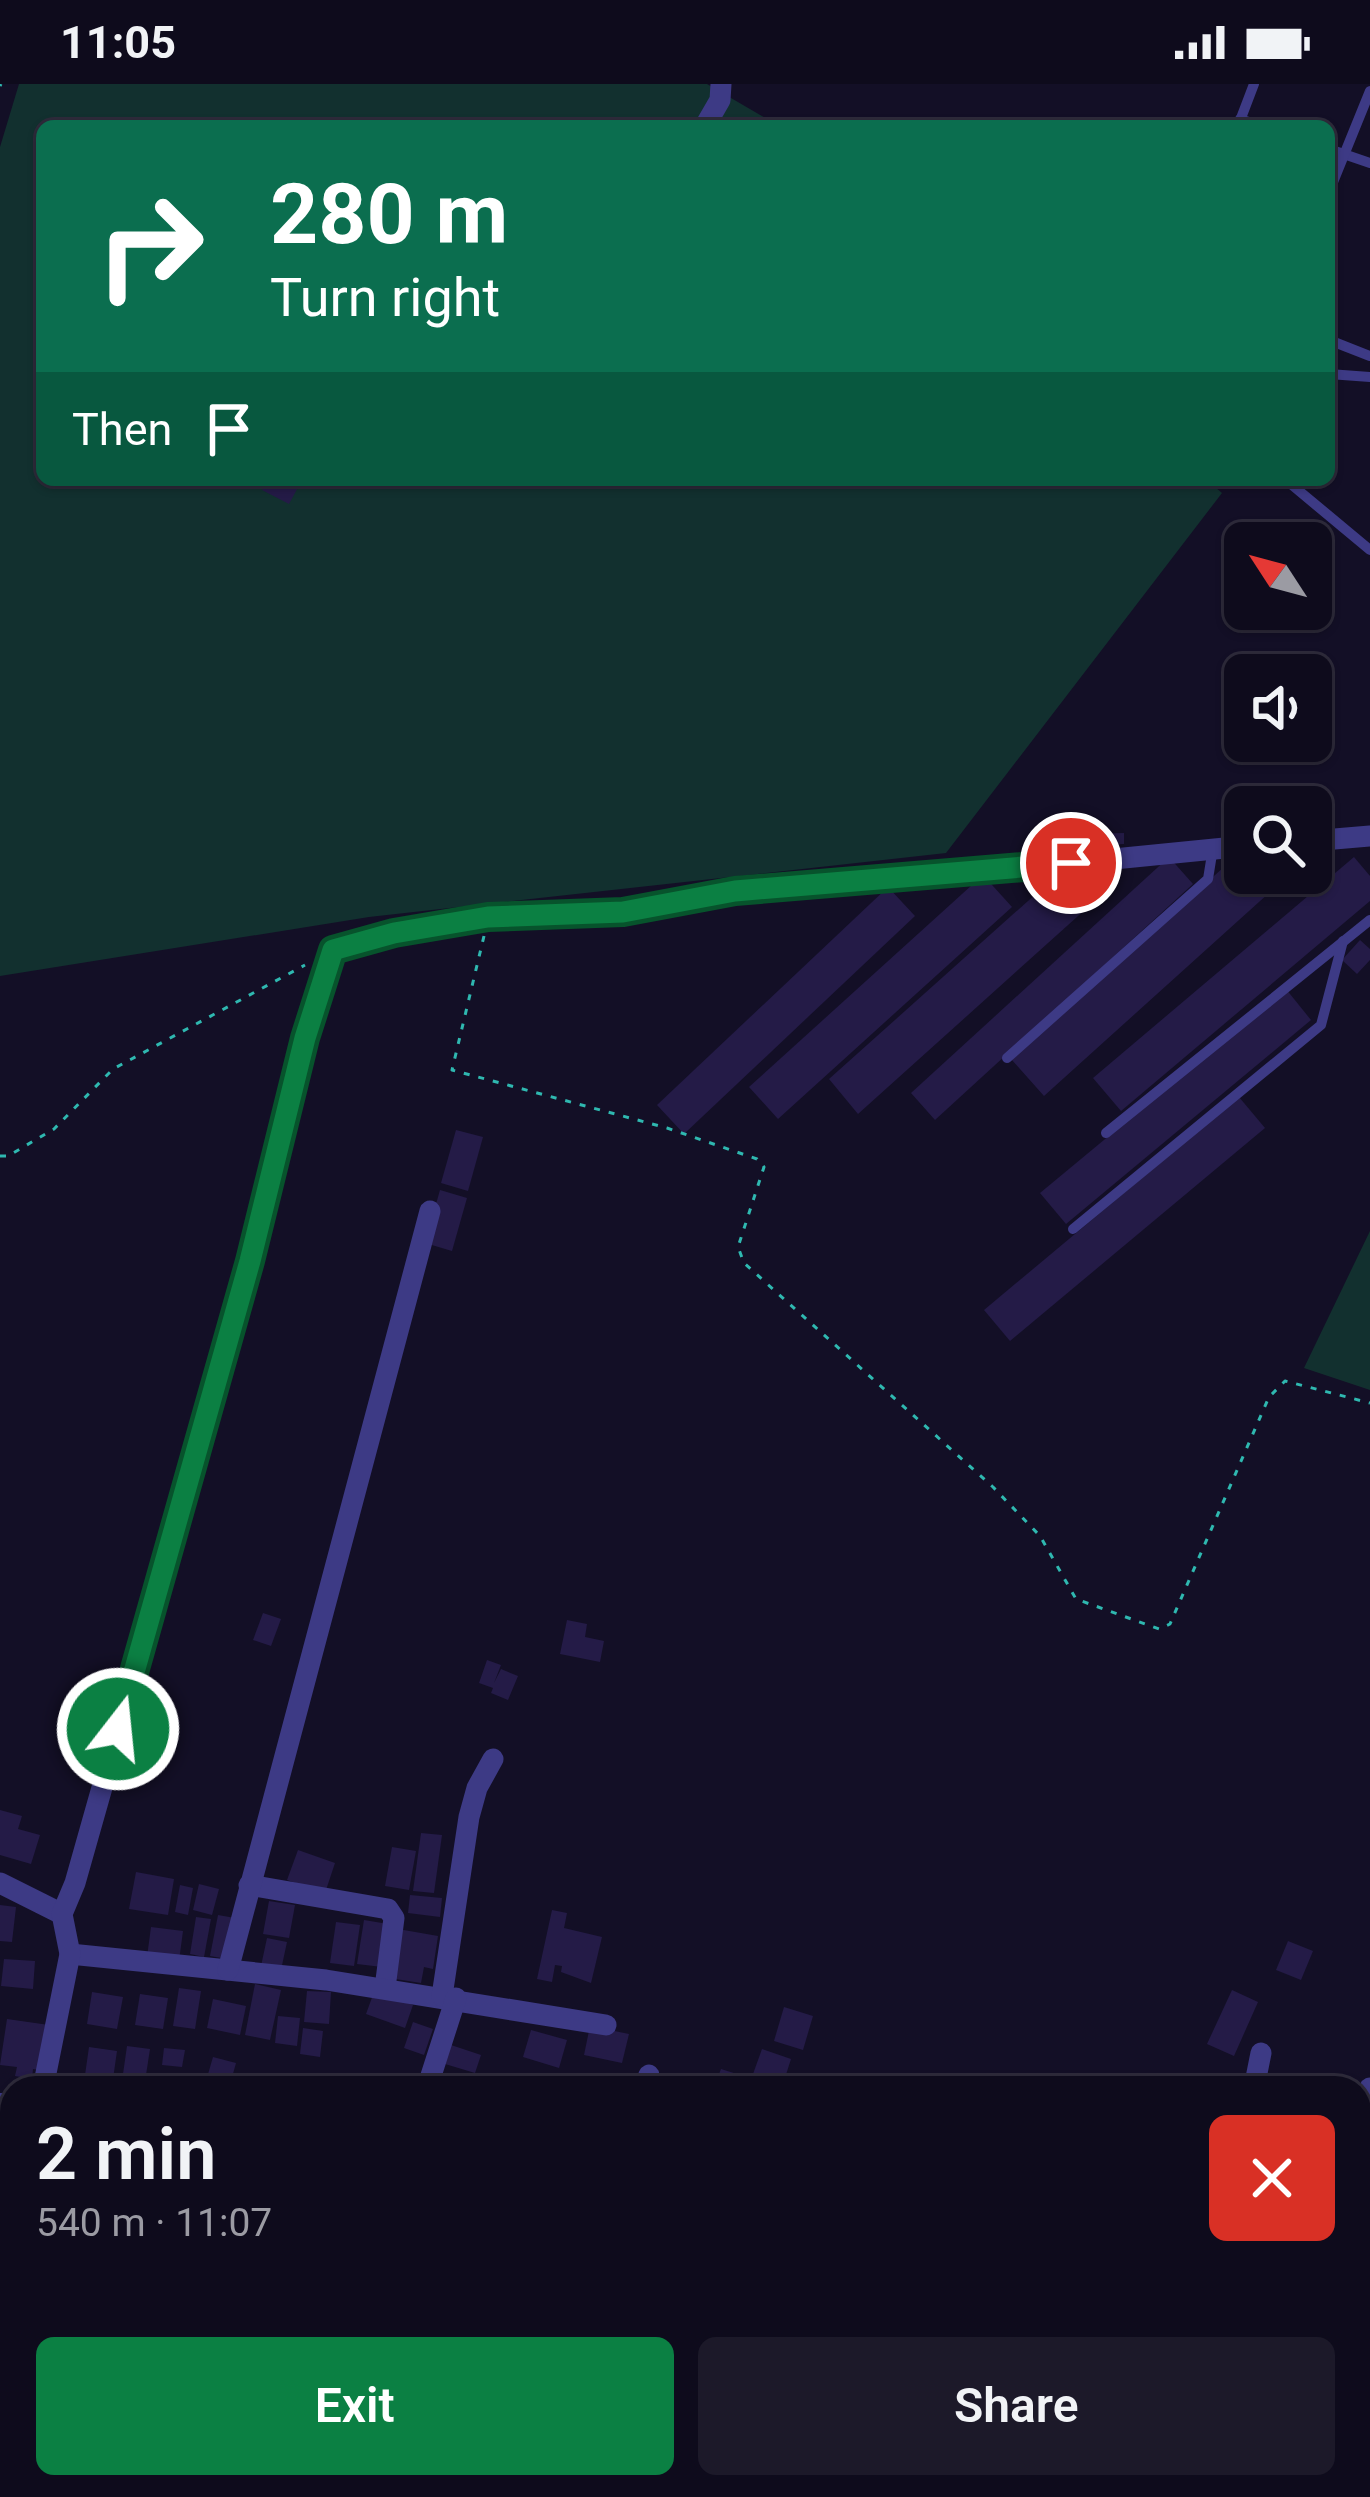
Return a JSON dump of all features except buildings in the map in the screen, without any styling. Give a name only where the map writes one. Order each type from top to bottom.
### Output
[{"type":"street","points":[[708,120],[720,100],[721,84]]},
{"type":"street","points":[[1332,839],[1370,836]]},
{"type":"street","points":[[45,2076],[70,1954],[62,1914],[75,1883],[250,1261],[305,1038],[333,950],[394,933],[488,917],[623,912],[735,891],[1224,847]]},
{"type":"street","points":[[228,1970],[430,1211]]},
{"type":"street","points":[[430,2076],[449,1997],[469,1817],[477,1788],[493,1759]]},
{"type":"street","points":[[0,1883],[62,1914]]},
{"type":"street","points":[[249,1885],[388,1909],[394,1918],[385,1988]]},
{"type":"street","points":[[70,1954],[385,1988],[606,2025]]},
{"type":"street","points":[[1256,2076],[1261,2053]]},
{"type":"lane","points":[[1240,120],[1254,84]]},
{"type":"lane","points":[[1335,177],[1370,91]]},
{"type":"lane","points":[[1335,151],[1370,163]]},
{"type":"lane","points":[[1335,342],[1370,356]]},
{"type":"lane","points":[[1335,374],[1370,377]]},
{"type":"lane","points":[[1293,486],[1370,550]]},
{"type":"lane","points":[[1007,1058],[1208,878],[1214,848]]},
{"type":"lane","points":[[1106,1133],[1370,920]]},
{"type":"lane","points":[[1073,1229],[1322,1025],[1343,941]]},
{"type":"path","points":[[488,917],[452,1070],[667,1128],[757,1159],[764,1167],[738,1247],[743,1263],[993,1487],[1040,1536],[1076,1599],[1160,1629],[1170,1624],[1269,1397],[1286,1381],[1370,1402]]},
{"type":"path","points":[[0,1156],[54,1129],[113,1069],[333,950]]},
{"type":"green space","points":[[19,84],[707,84],[769,120],[36,120],[36,486],[1214,486],[1222,493],[946,853],[369,917],[0,976],[0,147]]},
{"type":"green space","points":[[1370,1231],[1370,1390],[1304,1368]]},
{"type":"route","points":[[118,1729],[333,950],[394,933],[488,917],[623,912],[735,891],[830,880],[1071,863]]}]
